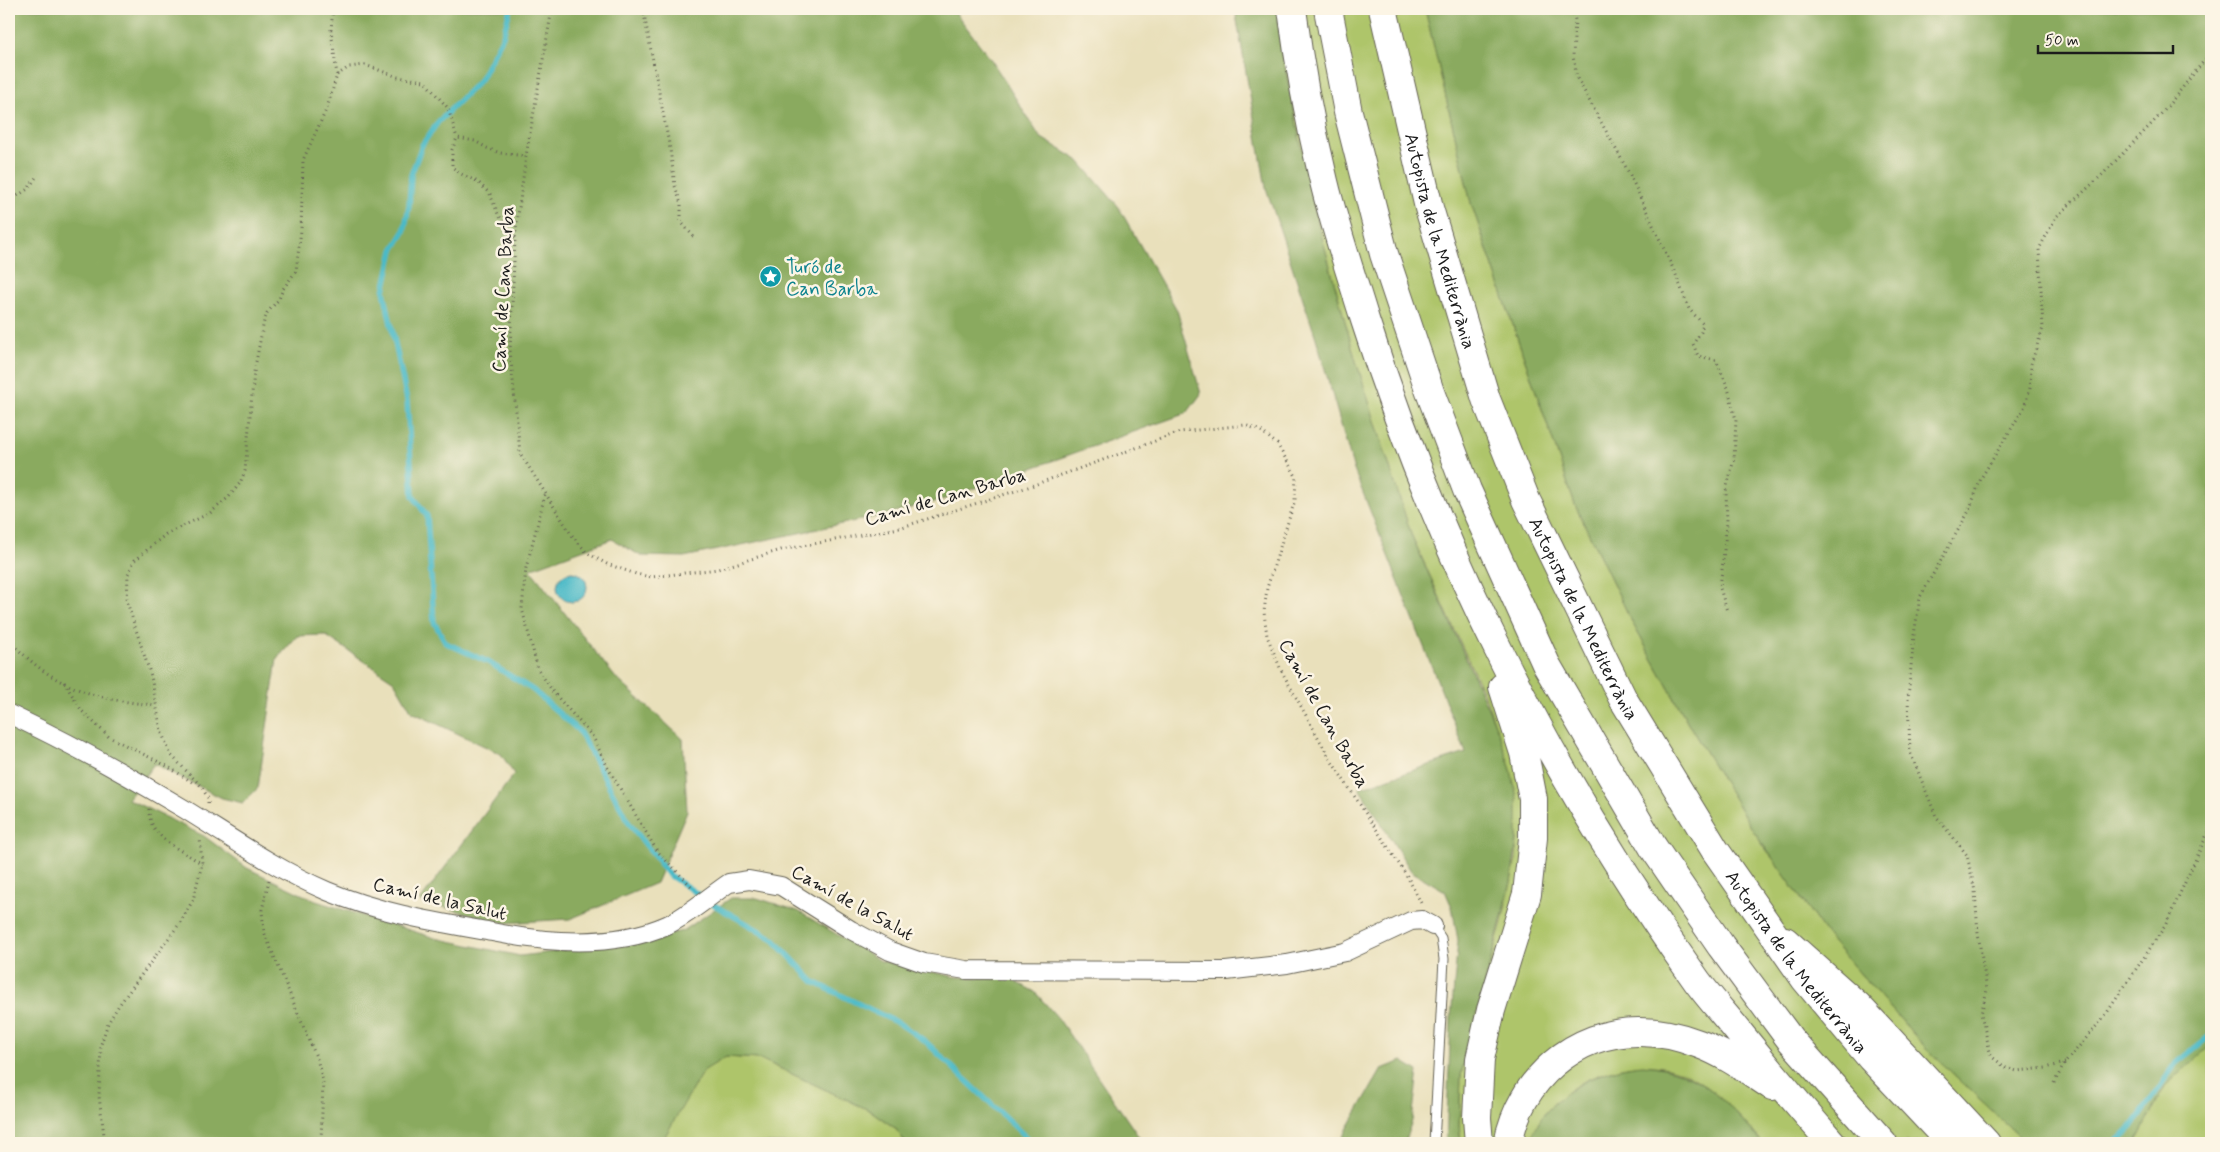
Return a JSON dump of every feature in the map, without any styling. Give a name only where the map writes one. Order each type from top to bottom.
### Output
[{"type":"highway","points":[[1292,9],[1308,108],[1322,175],[1381,370],[1443,532],[1490,632],[1533,718],[1632,887],[1699,984],[1794,1100],[1832,1143]]},
{"type":"highway","points":[[1328,9],[1348,112],[1387,263],[1430,392],[1467,490],[1546,664],[1653,847],[1721,946],[1790,1039],[1883,1143]]},
{"type":"highway","name":"Autopista de la Mediterrània","points":[[1383,9],[1429,208],[1486,399],[1526,500],[1623,699],[1715,850],[1806,978],[1870,1058],[1951,1143]]},
{"type":"highway","points":[[1479,1143],[1476,1118],[1480,1058],[1491,1010],[1526,894],[1533,838],[1533,799],[1524,753],[1500,677],[1490,632]]},
{"type":"highway","points":[[1769,926],[1858,1006],[1986,1143]]},
{"type":"highway","points":[[1508,1143],[1516,1114],[1540,1074],[1553,1062],[1592,1040],[1614,1035],[1639,1032],[1666,1035],[1700,1044],[1730,1059],[1794,1100]]},
{"type":"street","name":"Camí de la Salut","points":[[9,714],[44,731],[156,793],[206,822],[274,866],[328,891],[414,917],[510,936],[560,942],[595,940],[647,932],[669,924],[729,882],[739,880],[772,883],[788,890],[851,930],[890,950],[924,963],[966,970],[1226,971],[1287,964],[1346,952],[1411,921],[1422,920],[1433,926]]},
{"type":"lane","points":[[1433,926],[1441,938],[1444,959],[1434,1143]]},
{"type":"path","points":[[64,682],[82,711],[109,737],[200,786],[170,755],[161,731],[151,676],[127,602],[128,574],[135,560],[166,534],[210,513],[229,497],[240,483],[245,471],[254,372],[264,321],[267,313],[279,299],[283,289],[296,271],[301,230],[304,160],[327,108],[337,75],[331,30],[333,9]]},
{"type":"path","name":"Camí de Can Barba","points":[[552,9],[526,156],[515,238],[510,350],[520,453],[571,534],[587,553],[607,564],[636,574],[652,577],[718,569],[780,550],[899,528],[1031,486],[1180,432],[1245,425],[1261,431],[1277,444],[1296,476],[1295,500],[1267,588],[1264,612],[1267,636],[1281,670],[1330,759],[1408,876],[1433,926]]},
{"type":"path","points":[[643,9],[670,148],[675,186],[681,204],[681,222],[694,237]]},
{"type":"path","points":[[1573,9],[1575,20],[1573,56],[1577,78],[1629,173],[1676,274],[1689,309],[1703,324],[1701,332],[1693,344],[1698,356],[1716,360],[1728,388],[1736,420],[1734,459],[1726,491],[1727,523],[1720,588],[1726,611]]},
{"type":"path","points":[[2065,1063],[2046,1068],[2017,1071],[2006,1068],[1991,1056],[1981,1014],[1987,990],[1978,934],[1976,892],[1967,855],[1936,816],[1910,752],[1908,698],[1914,635],[1920,597],[1969,511],[1981,478],[2024,408],[2030,388],[2031,364],[2043,328],[2039,249],[2056,217],[2100,176],[2163,112],[2211,52]]},
{"type":"path","points":[[337,75],[349,67],[365,65],[398,77],[424,81],[448,108],[457,138],[452,150],[452,167],[461,174],[478,182],[490,194],[498,214],[515,238]]},
{"type":"path","points":[[457,138],[475,141],[500,153],[526,156]]},
{"type":"path","points":[[9,141],[13,153],[12,174],[9,182]]},
{"type":"path","points":[[9,200],[28,188],[37,176]]},
{"type":"path","points":[[546,495],[526,568],[522,609],[538,669],[552,692],[593,737],[608,768],[657,850],[704,900]]},
{"type":"path","points":[[9,641],[46,673],[91,695],[133,704],[156,705]]},
{"type":"path","points":[[156,793],[149,807],[152,827],[158,835],[202,864]]},
{"type":"path","points":[[105,1143],[99,1096],[101,1044],[108,1023],[180,923],[193,900],[202,864],[200,834],[206,822]]},
{"type":"path","points":[[2054,1083],[2065,1063],[2104,1017],[2165,926],[2211,830]]},
{"type":"path","points":[[274,866],[268,882],[262,910],[264,932],[314,1051],[323,1081],[322,1143]]},
{"type":"green space","points":[[9,9],[949,9],[955,12],[992,61],[1040,137],[1078,160],[1118,206],[1177,310],[1201,394],[1187,413],[942,500],[875,517],[684,557],[641,556],[612,539],[530,569],[615,677],[683,739],[687,811],[656,883],[570,919],[504,923],[420,901],[514,774],[501,754],[412,712],[394,681],[325,635],[297,636],[277,659],[258,788],[243,803],[222,798],[154,764],[128,799],[204,836],[247,868],[316,901],[435,938],[520,956],[624,943],[683,931],[731,898],[757,898],[798,911],[881,961],[956,977],[1009,978],[1035,992],[1058,1018],[1143,1143],[906,1143],[895,1128],[871,1111],[760,1059],[726,1057],[703,1071],[661,1143],[9,1143]]},
{"type":"green space","points":[[1235,9],[1277,9],[1281,48],[1314,208],[1355,358],[1411,534],[1498,731],[1511,770],[1517,798],[1517,839],[1511,882],[1461,1075],[1459,1125],[1461,1143],[1446,1143],[1451,1018],[1458,940],[1452,907],[1445,891],[1411,871],[1359,788],[1466,753],[1354,470],[1316,338],[1266,188]]},
{"type":"green space","points":[[1277,9],[1425,9],[1471,203],[1575,505],[1633,624],[1691,728],[1754,832],[1829,938],[1924,1046],[2026,1143],[1763,1143],[1732,1109],[1706,1086],[1675,1070],[1650,1066],[1625,1068],[1600,1074],[1576,1086],[1556,1102],[1540,1121],[1530,1143],[1461,1143],[1459,1125],[1461,1075],[1470,1035],[1502,922],[1516,859],[1517,839],[1511,770],[1486,699],[1411,534],[1355,358],[1314,208],[1281,48]]},
{"type":"green space","points":[[1425,9],[2211,9],[2211,1045],[2165,1086],[2135,1143],[2026,1143],[1924,1046],[1829,938],[1754,832],[1691,728],[1633,624],[1575,505],[1471,203]]},
{"type":"green space","points":[[2211,1022],[2211,1143],[2135,1143],[2165,1086]]},
{"type":"green space","points":[[725,1057],[760,1059],[871,1111],[895,1128],[906,1143],[661,1143],[703,1070]]},
{"type":"green space","points":[[1402,1061],[1418,1071],[1412,1121],[1404,1143],[1339,1143],[1382,1069]]},
{"type":"green space","points":[[1643,1065],[1664,1068],[1682,1074],[1712,1090],[1763,1143],[1530,1143],[1537,1126],[1559,1098],[1590,1079],[1625,1067]]},
{"type":"water","points":[[572,572],[583,576],[587,587],[583,598],[572,602],[561,598],[557,587],[561,576]]},
{"type":"waterway","points":[[510,9],[503,36],[480,80],[438,122],[422,145],[411,175],[409,206],[404,232],[393,250],[384,291],[407,400],[413,496],[427,516],[434,622],[446,643],[488,662],[533,690],[579,731],[629,823],[669,875],[716,906],[772,938],[814,982],[900,1024],[925,1041],[1032,1143]]},
{"type":"waterway","points":[[2116,1143],[2132,1127],[2176,1063],[2211,1035]]},
{"type":"place","name":"Turó de Can Barba","points":[[770,277]]}]
